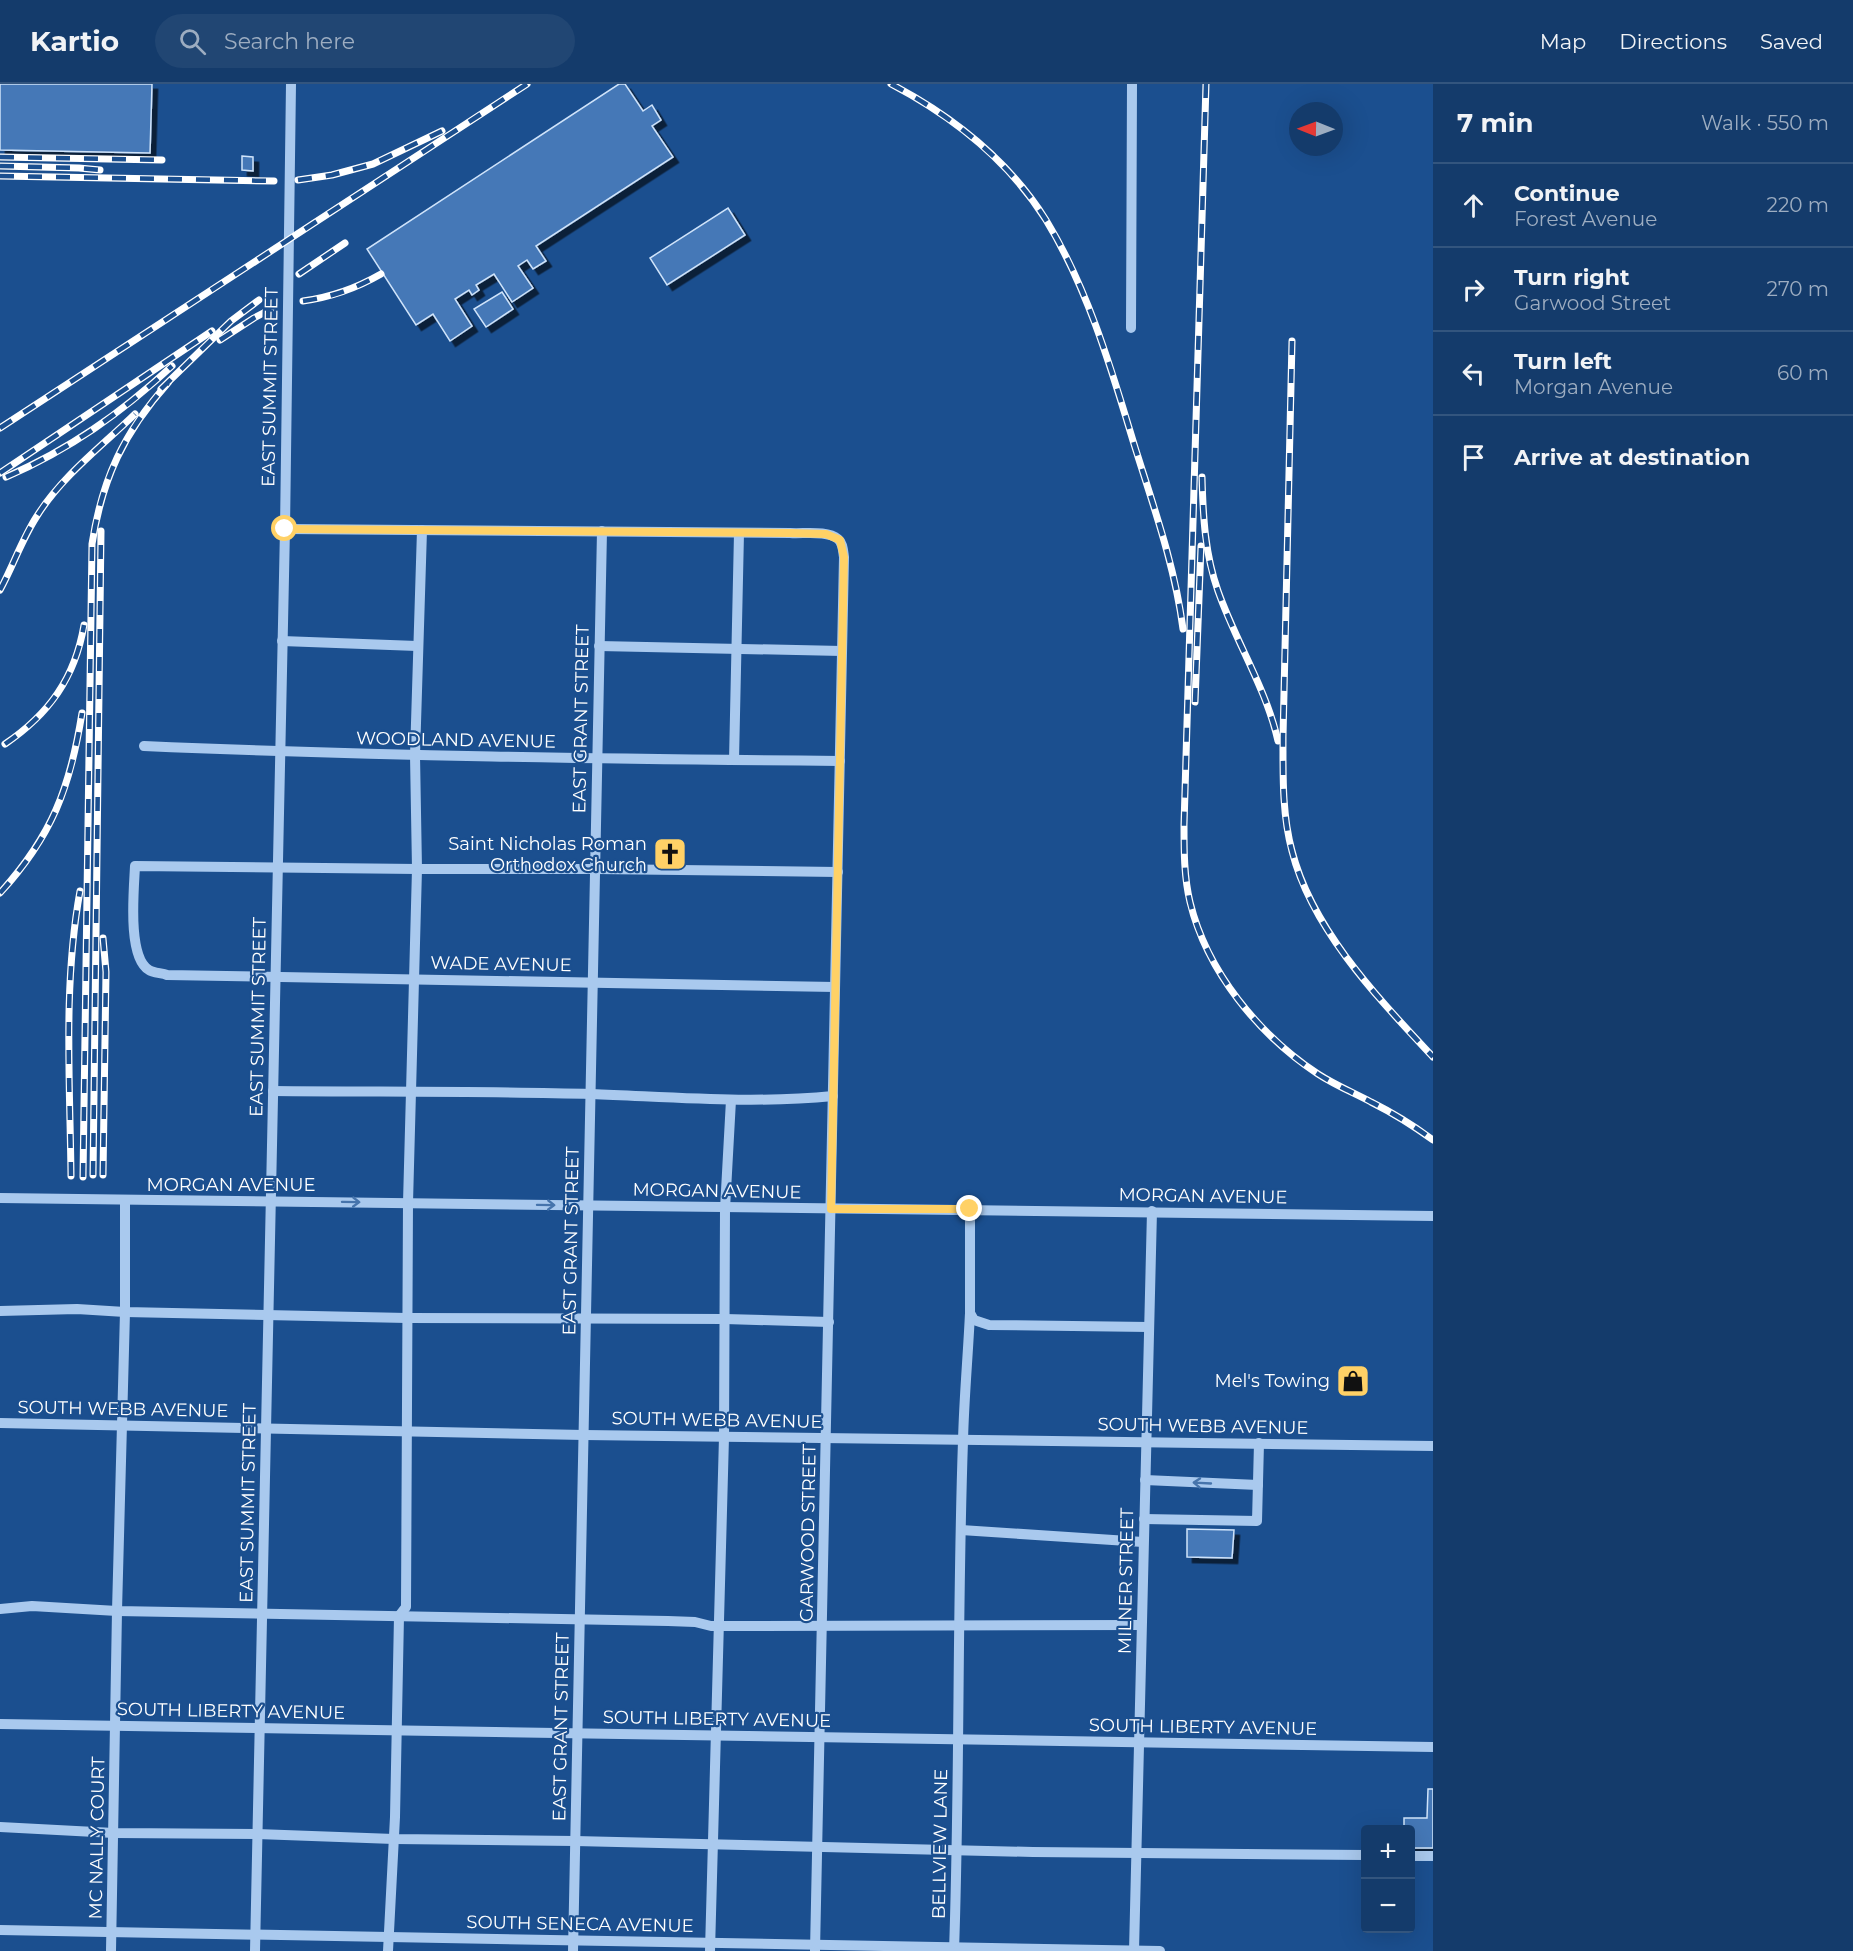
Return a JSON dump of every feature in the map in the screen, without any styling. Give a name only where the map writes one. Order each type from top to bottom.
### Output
[{"type":"street","name":"EAST SUMMIT STREET","points":[[255,1951],[285,529],[291,84]]},
{"type":"street","points":[[1131,328],[1132,84]]},
{"type":"street","points":[[285,529],[739,533],[735,760]]},
{"type":"street","points":[[388,1951],[394,1839],[399,1616],[406,1607],[408,1203],[417,870],[415,755],[417,645],[422,530]]},
{"type":"street","name":"EAST GRANT STREET","points":[[573,1946],[602,531]]},
{"type":"street","name":"GARWOOD STREET","points":[[739,533],[826,534],[840,540],[844,557],[815,1948]]},
{"type":"street","points":[[282,641],[417,645]]},
{"type":"street","points":[[599,646],[842,651]]},
{"type":"street","name":"WOODLAND AVENUE","points":[[144,746],[280,752],[597,759],[840,761]]},
{"type":"street","name":"WADE AVENUE","points":[[278,867],[135,866],[133,925],[138,957],[148,970],[167,975],[835,987]]},
{"type":"street","points":[[278,867],[838,872]]},
{"type":"street","points":[[273,1090],[591,1094],[731,1100],[787,1100],[833,1096]]},
{"type":"street","points":[[710,1947],[724,1437],[725,1209],[731,1100]]},
{"type":"street","name":"MORGAN AVENUE","points":[[0,1198],[725,1209],[970,1209],[1433,1216]]},
{"type":"street","name":"MC NALLY COURT","points":[[111,1951],[123,1425],[125,1200]]},
{"type":"street","name":"BELLVIEW LANE","points":[[954,1949],[958,1851],[957,1741],[963,1439],[970,1313],[970,1209]]},
{"type":"street","name":"MILNER STREET","points":[[1134,1951],[1152,1211]]},
{"type":"street","points":[[0,1311],[77,1309],[407,1318],[725,1319],[829,1322]]},
{"type":"street","points":[[970,1313],[974,1320],[989,1325],[1149,1327]]},
{"type":"street","name":"SOUTH WEBB AVENUE","points":[[0,1423],[584,1435],[1433,1446]]},
{"type":"street","points":[[1144,1519],[1257,1521],[1259,1443]]},
{"type":"street","points":[[1145,1480],[1258,1485]]},
{"type":"street","points":[[961,1530],[1143,1542]]},
{"type":"street","points":[[0,1609],[32,1606],[117,1611],[668,1621],[718,1626],[1141,1625]]},
{"type":"street","name":"SOUTH LIBERTY AVENUE","points":[[0,1724],[1433,1747]]},
{"type":"street","points":[[0,1827],[114,1833],[257,1834],[958,1851],[1361,1855]]},
{"type":"street","points":[[1415,1856],[1433,1856]]},
{"type":"street","name":"SOUTH SENECA AVENUE","points":[[0,1930],[388,1937],[573,1946],[1160,1951]]},
{"type":"building","points":[[0,84],[152,84],[150,153],[0,150]]},
{"type":"building","points":[[619,84],[625,84],[643,111],[652,105],[661,120],[652,126],[673,157],[536,246],[546,261],[533,269],[527,260],[518,266],[533,288],[512,302],[494,274],[476,285],[479,290],[472,295],[469,290],[455,299],[472,326],[450,341],[433,314],[416,325],[367,249]]},
{"type":"building","points":[[242,156],[253,157],[253,171],[242,170]]},
{"type":"building","points":[[728,208],[745,235],[667,285],[650,258]]},
{"type":"building","points":[[502,292],[513,309],[486,327],[474,309]]},
{"type":"building","points":[[1187,1529],[1234,1530],[1232,1558],[1187,1557]]},
{"type":"building","points":[[1428,1789],[1433,1789],[1433,1848],[1415,1848],[1415,1825],[1404,1825],[1404,1818],[1427,1818]]},
{"type":"railway","points":[[0,428],[527,84]]},
{"type":"railway","points":[[891,84],[936,110],[997,159],[1031,199],[1061,246],[1097,329],[1116,387],[1169,559],[1183,629]]},
{"type":"railway","points":[[1206,84],[1184,825],[1185,874],[1188,893],[1198,928],[1209,953],[1222,977],[1256,1021],[1276,1041],[1318,1074],[1395,1115],[1433,1140]]},
{"type":"railway","points":[[298,180],[332,175],[373,164],[442,131]]},
{"type":"railway","points":[[0,157],[162,160]]},
{"type":"railway","points":[[0,166],[100,170]]},
{"type":"railway","points":[[0,176],[274,181]]},
{"type":"railway","points":[[299,274],[345,243]]},
{"type":"railway","points":[[303,301],[343,292],[381,274]]},
{"type":"railway","points":[[161,389],[231,321],[259,300]]},
{"type":"railway","points":[[220,340],[271,309]]},
{"type":"railway","points":[[0,473],[212,331]]},
{"type":"railway","points":[[1292,341],[1283,737],[1286,823],[1302,880],[1331,936],[1370,987],[1433,1057]]},
{"type":"railway","points":[[6,477],[52,455],[94,429],[133,400],[172,366]]},
{"type":"railway","points":[[83,1177],[92,544],[102,498],[117,458],[139,420],[168,383]]},
{"type":"railway","points":[[0,590],[27,534],[47,501],[83,462],[135,414]]},
{"type":"railway","points":[[1202,477],[1206,535],[1210,563],[1218,591],[1266,702],[1278,741]]},
{"type":"railway","points":[[93,1175],[101,531]]},
{"type":"railway","points":[[1195,702],[1201,546]]},
{"type":"railway","points":[[5,744],[35,720],[58,693],[74,662],[84,625]]},
{"type":"railway","points":[[0,893],[33,851],[56,810],[71,765],[82,713]]},
{"type":"railway","points":[[71,1176],[69,997],[80,891]]},
{"type":"railway","points":[[103,938],[106,972],[103,1175]]},
{"type":"place","name":"Saint Nicholas Roman Orthodox Church","points":[[670,854]]},
{"type":"place","name":"Mel's Towing","points":[[1353,1381]]},
{"type":"route","points":[[285,529],[790,533],[826,534],[840,540],[844,557],[831,1209],[970,1209]]}]
